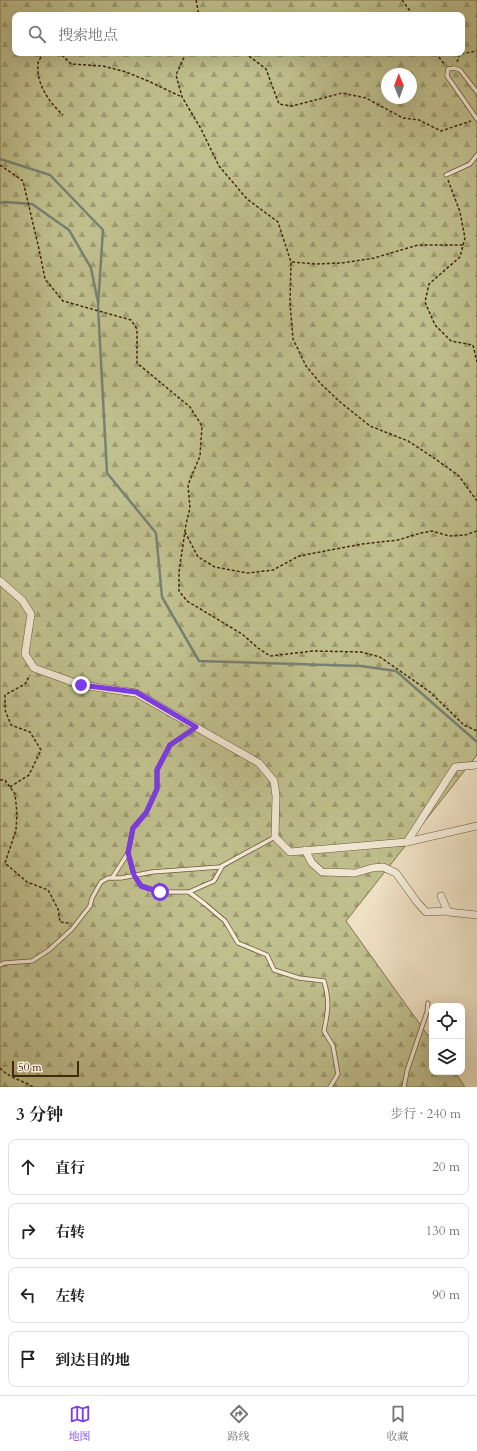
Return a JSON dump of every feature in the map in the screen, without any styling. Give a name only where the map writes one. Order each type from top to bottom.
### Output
[{"type":"street","points":[[0,581],[22,600],[31,614],[25,654],[34,668],[81,685],[136,692],[260,763],[274,781],[276,796],[275,837],[290,852],[407,842],[477,826]]},
{"type":"street","points":[[407,842],[455,767],[477,765]]},
{"type":"street","points":[[305,850],[312,863],[322,872],[355,872],[372,868],[383,868],[396,873],[426,912],[448,911],[477,915]]},
{"type":"street","points":[[441,896],[444,906],[448,911]]},
{"type":"lane","points":[[477,92],[460,70],[454,68],[448,69],[447,76],[477,119]]},
{"type":"lane","points":[[446,175],[470,164],[477,155]]},
{"type":"lane","points":[[112,878],[128,853],[133,828],[146,813],[157,789],[157,770],[170,745],[196,727]]},
{"type":"lane","points":[[0,965],[4,963],[32,961],[49,950],[72,929],[90,906],[92,898],[101,882],[108,878],[152,872],[220,867],[275,837]]},
{"type":"lane","points":[[128,853],[134,875],[141,886],[160,892],[189,892],[214,881],[222,866]]},
{"type":"lane","points":[[189,892],[226,921],[238,943],[267,955],[274,970],[299,978],[324,981],[328,994],[329,1006],[324,1031],[333,1046],[338,1074],[330,1087]]},
{"type":"lane","points":[[404,1087],[406,1071],[427,1012],[428,1003]]},
{"type":"path","points":[[196,0],[198,12]]},
{"type":"path","points":[[402,0],[410,12]]},
{"type":"path","points":[[465,53],[477,51]]},
{"type":"path","points":[[42,56],[38,63],[39,78],[45,94],[63,115]]},
{"type":"path","points":[[63,56],[71,64],[103,66],[126,72],[148,80],[182,97]]},
{"type":"path","points":[[185,56],[176,75],[182,97],[201,128],[219,166],[247,199],[278,222],[291,262],[290,302],[294,339],[306,366],[321,384],[340,402],[370,426],[408,441],[459,476],[477,501]]},
{"type":"path","points":[[249,56],[266,69],[279,104],[292,106],[342,93],[366,98],[403,118],[419,120],[441,131],[457,127],[477,119]]},
{"type":"path","points":[[438,56],[448,69]]},
{"type":"path","points":[[454,68],[459,56]]},
{"type":"path","points":[[0,164],[23,181],[45,280],[63,301],[131,320],[136,329],[137,363],[190,407],[202,426],[200,456],[188,485],[190,508],[179,572],[179,591],[187,601],[242,634],[270,656],[313,651],[360,652],[380,657],[430,692],[464,725],[477,731]]},
{"type":"path","points":[[446,175],[460,212],[465,238],[460,257],[428,284],[425,302],[436,325],[451,341],[473,345],[477,362]]},
{"type":"path","points":[[291,262],[342,264],[374,258],[418,245],[463,245]]},
{"type":"path","points":[[185,532],[198,556],[215,567],[247,573],[273,570],[299,556],[362,544],[398,540],[420,533],[432,531],[449,536],[465,536],[477,532]]},
{"type":"path","points":[[10,787],[29,775],[41,750],[30,732],[11,725],[5,710],[4,695],[24,684],[34,668]]},
{"type":"path","points":[[0,780],[5,780],[15,794],[17,813],[16,830],[5,863],[27,882],[48,890],[58,909],[60,922],[76,924]]},
{"type":"path","points":[[0,1068],[6,1074],[33,1087]]},
{"type":"green space","points":[[0,0],[477,0],[477,755],[346,921],[429,1037],[429,1075],[457,1075],[465,1087],[0,1087]]},
{"type":"waterway","points":[[0,159],[50,175],[103,230],[98,306],[107,473],[156,533],[162,597],[199,661],[361,666],[396,671],[477,742]]},
{"type":"waterway","points":[[0,203],[32,204],[69,230],[91,268],[98,302]]},
{"type":"route","points":[[81,685],[136,692],[196,727],[170,745],[157,770],[157,789],[146,813],[133,828],[128,853],[134,875],[141,886],[160,892]]}]
